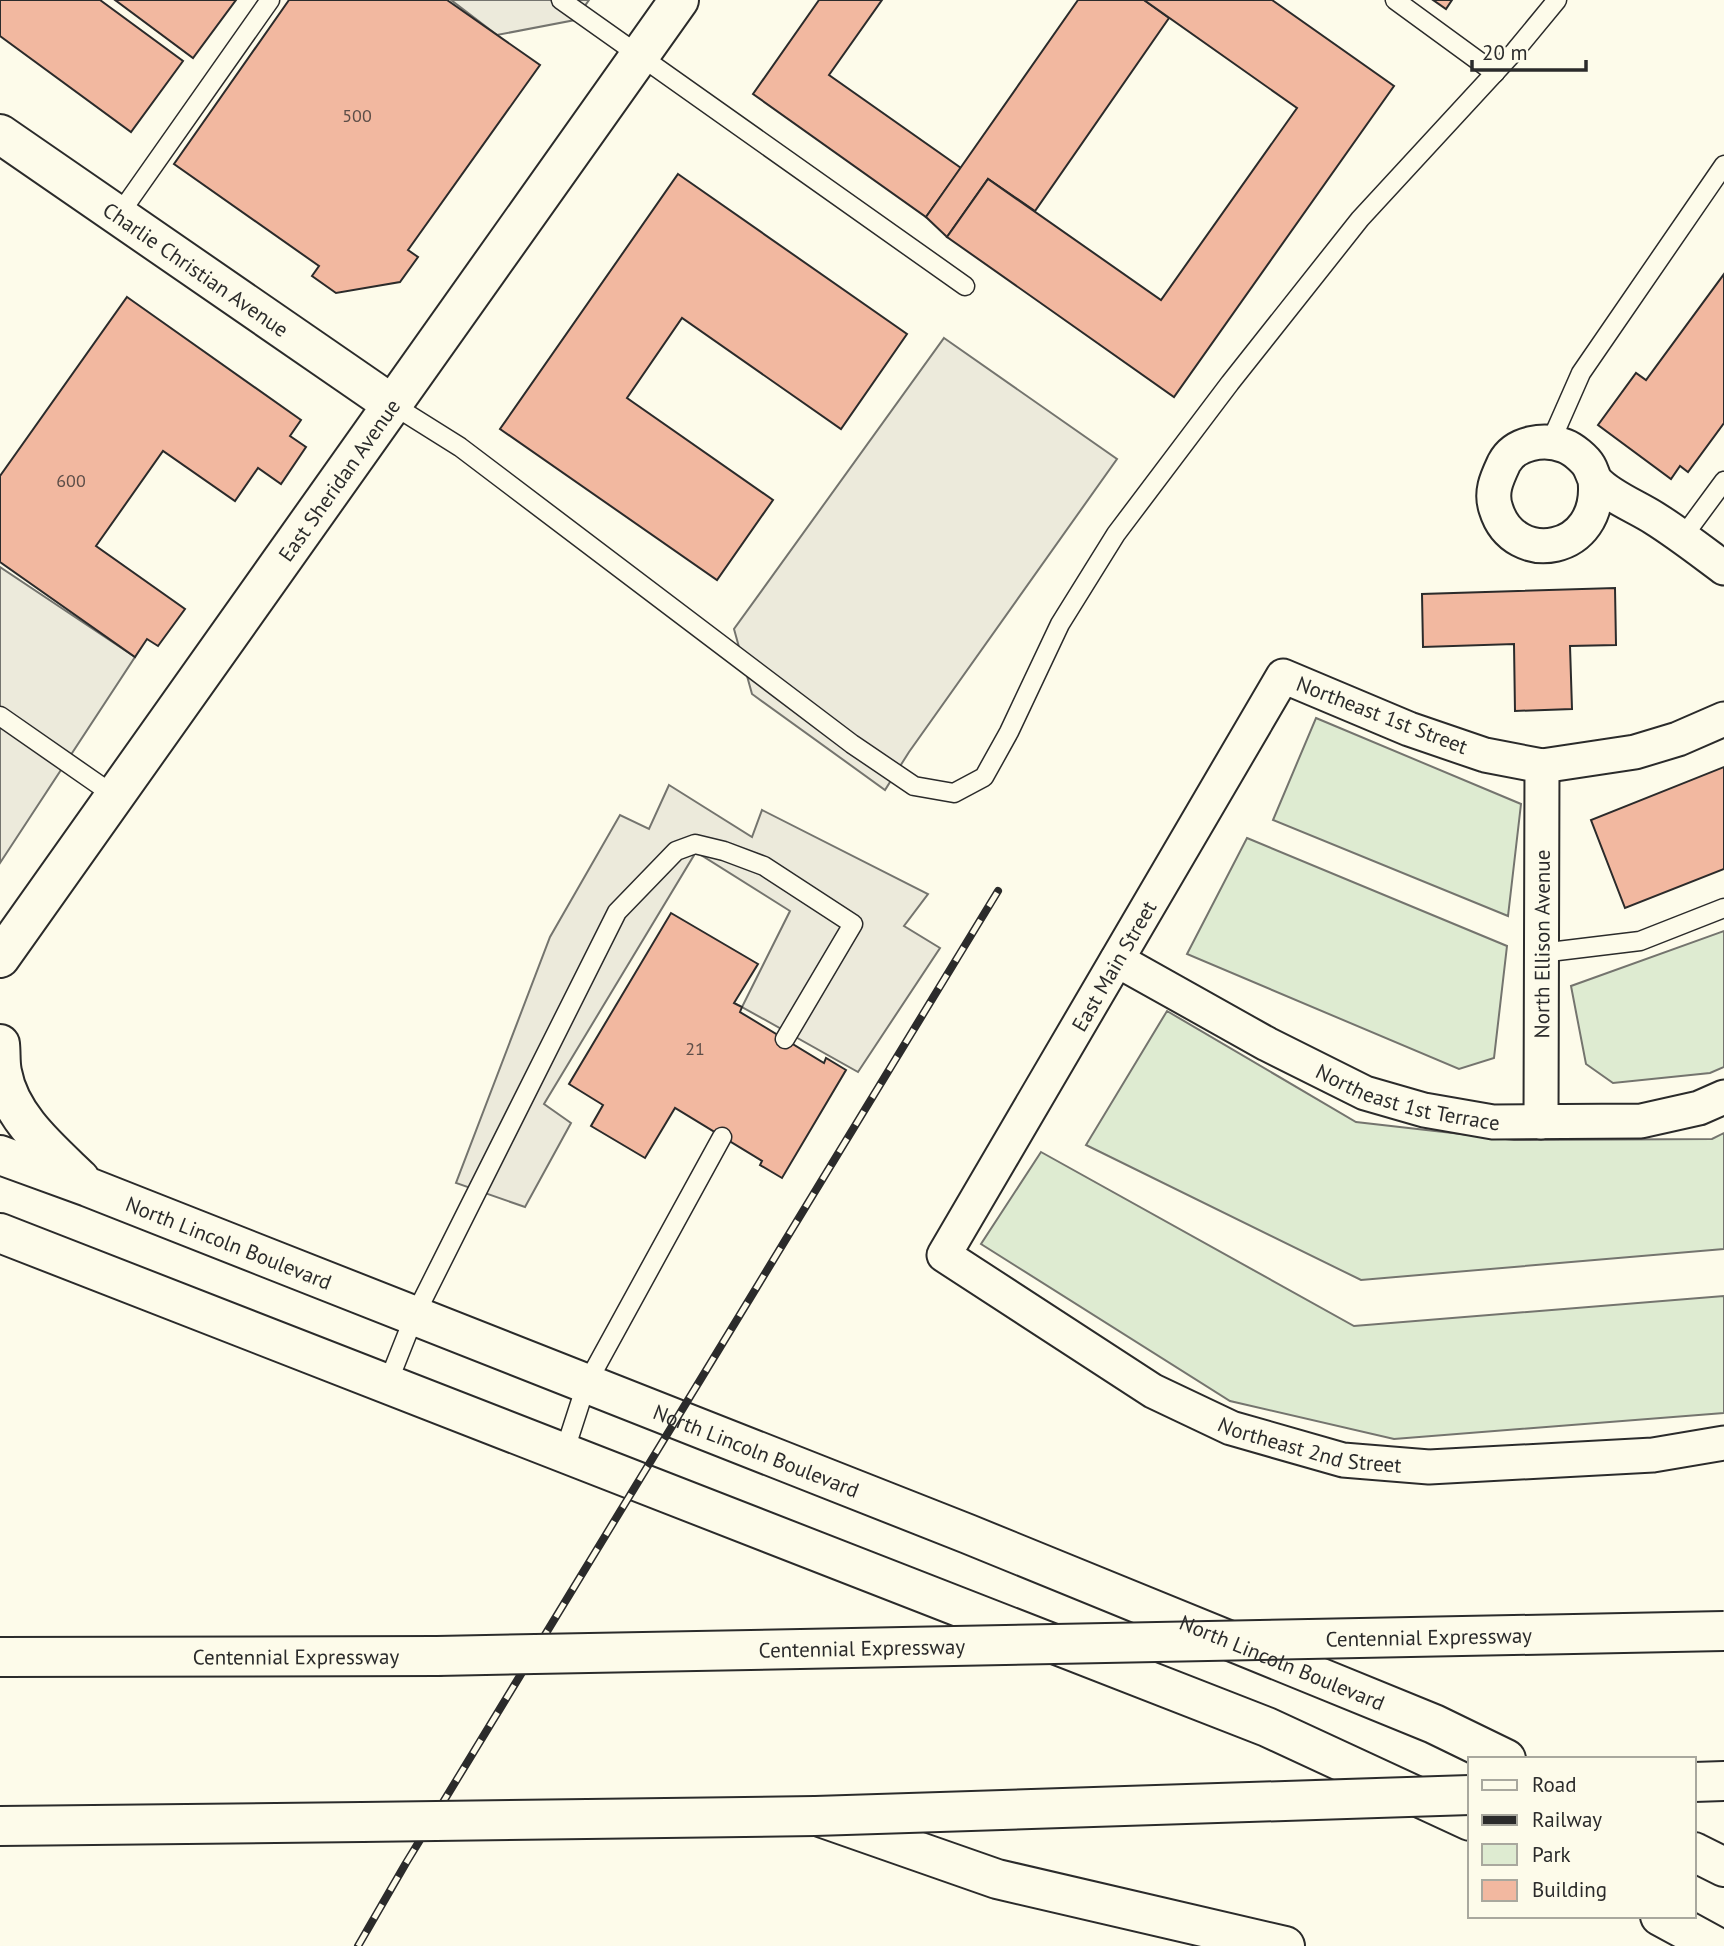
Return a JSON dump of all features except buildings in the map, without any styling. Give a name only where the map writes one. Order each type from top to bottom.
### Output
[{"type":"main road","name":"East Sheridan Avenue","points":[[0,958],[678,0]]},
{"type":"main road","name":"Charlie Christian Avenue","points":[[0,134],[393,405]]},
{"type":"main road","points":[[0,1044],[2,1072],[8,1092],[21,1114],[33,1133],[88,1187]]},
{"type":"main road","name":"North Lincoln Boulevard","points":[[0,1155],[88,1187],[1032,1561],[1434,1724],[1502,1757]]},
{"type":"main road","points":[[0,1233],[1267,1727],[1468,1820]]},
{"type":"main road","points":[[0,1629],[117,1656]]},
{"type":"main road","name":"Centennial Expressway","points":[[0,1657],[437,1656],[1724,1631]]},
{"type":"main road","points":[[1696,1782],[1724,1781]]},
{"type":"main road","points":[[0,1826],[815,1815],[1468,1795]]},
{"type":"main road","points":[[815,1815],[997,1879],[1285,1946]]},
{"type":"main road","points":[[1696,1853],[1724,1867]]},
{"type":"main road","points":[[1664,1918],[1715,1946]]},
{"type":"street","points":[[1552,441],[1569,447],[1588,464],[1595,480],[1597,499],[1589,521],[1576,536],[1560,544],[1544,546],[1526,542],[1507,529],[1495,509],[1494,483],[1506,459],[1526,444],[1552,441]]},
{"type":"street","points":[[1595,480],[1724,568]]},
{"type":"street","name":"Northeast 1st Street","points":[[1283,676],[1409,729],[1485,755],[1542,766],[1635,752],[1678,739],[1724,719]]},
{"type":"street","name":"East Main Street","points":[[944,1255],[1283,676]]},
{"type":"street","name":"North Ellison Avenue","points":[[1541,1122],[1542,766]]},
{"type":"street","name":"Northeast 1st Terrace","points":[[1117,960],[1266,1044],[1365,1093],[1424,1110],[1493,1122],[1641,1121],[1699,1108],[1724,1097]]},
{"type":"street","name":"Northeast 2nd Street","points":[[944,1255],[1153,1391],[1231,1428],[1343,1460],[1429,1467],[1653,1455],[1724,1443]]},
{"type":"lane","points":[[118,216],[270,0]]},
{"type":"lane","points":[[561,0],[965,286]]},
{"type":"lane","points":[[1395,0],[1495,74]]},
{"type":"lane","points":[[393,405],[460,447],[852,744],[914,786],[954,793],[984,777],[1009,732],[1060,624],[1116,534],[1230,383],[1360,219],[1495,74],[1557,0]]},
{"type":"lane","points":[[1552,441],[1581,373],[1724,165]]},
{"type":"lane","points":[[1682,538],[1724,481]]},
{"type":"lane","points":[[0,716],[115,796]]},
{"type":"lane","points":[[387,1385],[414,1317],[617,912],[676,851],[695,844],[724,851],[764,866],[853,924],[785,1039]]},
{"type":"lane","points":[[1541,953],[1640,941],[1724,908]]},
{"type":"lane","points":[[564,1453],[586,1385],[722,1137]]},
{"type":"green space","points":[[1316,718],[1521,804],[1508,916],[1273,820]]},
{"type":"green space","points":[[1247,838],[1507,946],[1494,1058],[1459,1069],[1187,954]]},
{"type":"green space","points":[[1724,931],[1724,1067],[1710,1073],[1613,1083],[1586,1064],[1571,986]]},
{"type":"green space","points":[[1167,1011],[1356,1122],[1514,1140],[1712,1139],[1724,1133],[1724,1249],[1361,1280],[1086,1145]]},
{"type":"green space","points":[[1041,1152],[1354,1326],[1724,1296],[1724,1413],[1394,1439],[1230,1401],[981,1244]]},
{"type":"shaded area","points":[[451,0],[589,0],[575,20],[497,35]]},
{"type":"shaded area","points":[[944,338],[1117,459],[909,752],[885,790],[752,694],[734,629]]},
{"type":"shaded area","points":[[0,567],[135,657],[0,863]]},
{"type":"shaded area","points":[[669,785],[752,837],[762,810],[928,894],[904,926],[940,948],[858,1072],[742,1007],[790,911],[696,852],[544,1104],[571,1123],[525,1207],[456,1183],[550,937],[620,815],[649,829]]},
{"type":"railway","points":[[358,1946],[998,891]]}]
